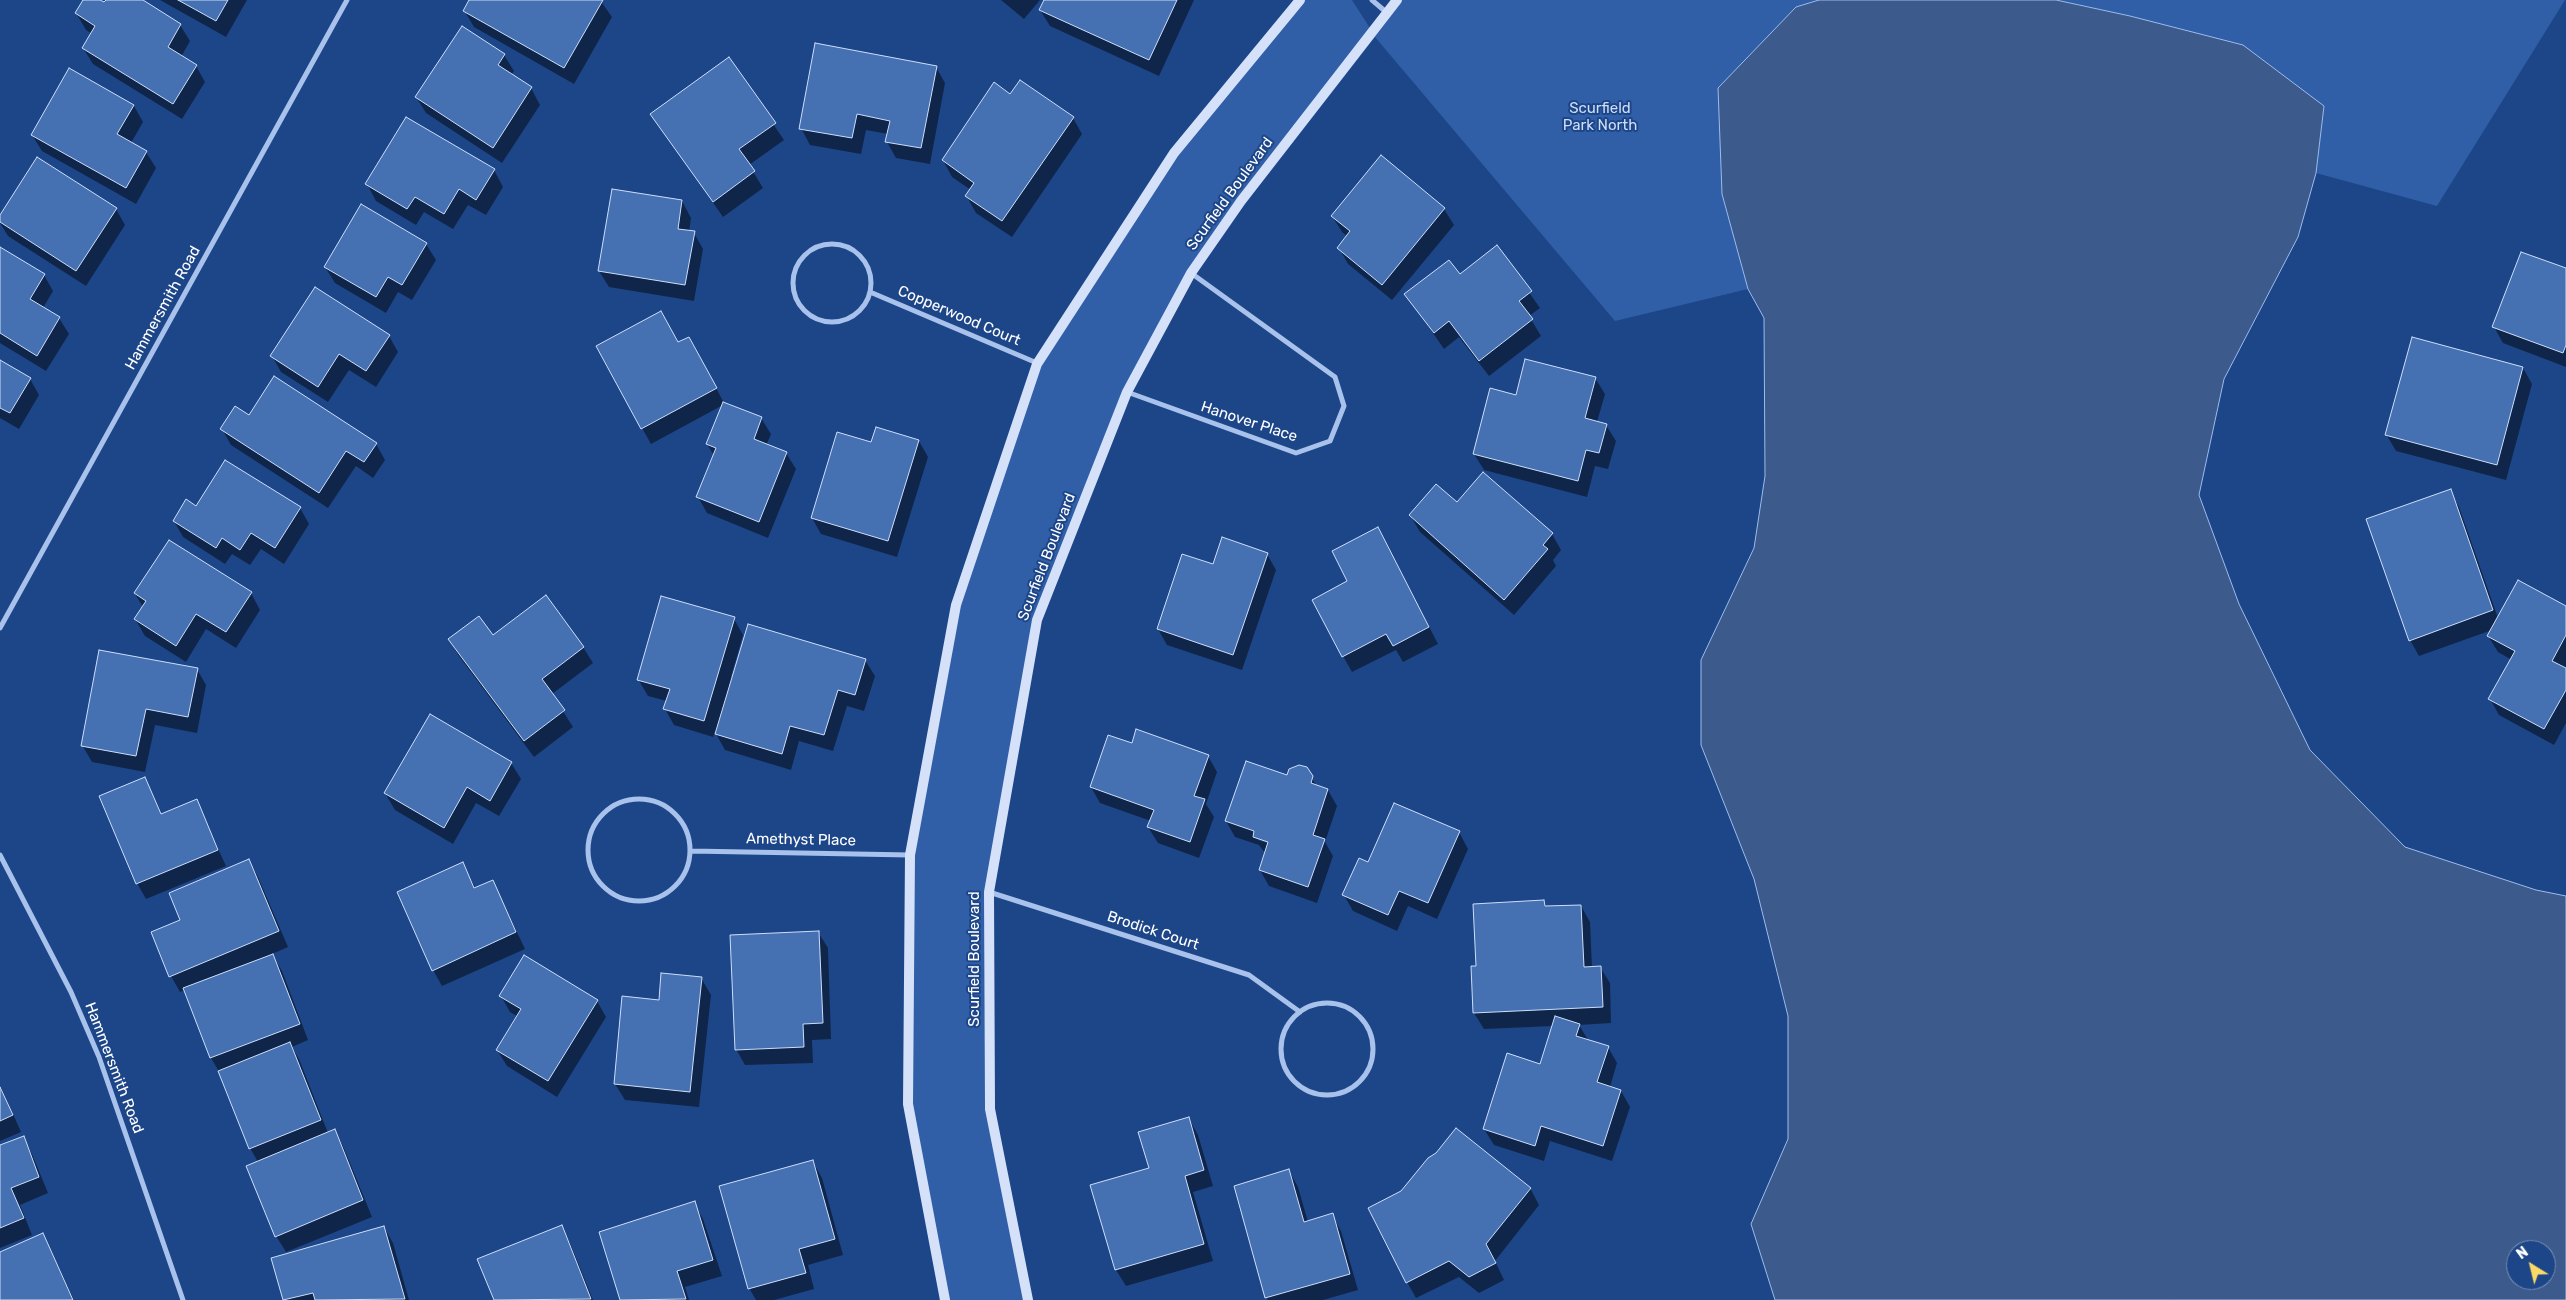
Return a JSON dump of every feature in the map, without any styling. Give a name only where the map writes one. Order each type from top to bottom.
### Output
[{"type":"street","name":"Hammersmith Road","points":[[0,628],[347,0]]},
{"type":"street","points":[[945,1300],[908,1104],[910,855],[956,605],[1038,364],[1174,153],[1300,0]]},
{"type":"street","points":[[1372,0],[1386,12]]},
{"type":"street","name":"Scurfield Boulevard","points":[[1028,1300],[990,1109],[989,892],[1037,620],[1127,392],[1191,273],[1241,201],[1397,0]]},
{"type":"street","points":[[833,244],[846,246],[860,254],[868,266],[872,279],[870,292],[862,309],[852,318],[838,322],[825,322],[807,313],[798,302],[793,290],[794,276],[798,263],[808,252],[819,246],[833,244]]},
{"type":"street","name":"Hanover Place","points":[[1127,392],[1296,453],[1330,441],[1344,406],[1335,377],[1191,273]]},
{"type":"street","name":"Copperwood Court","points":[[870,292],[1038,364]]},
{"type":"street","points":[[642,799],[659,803],[679,818],[688,834],[691,851],[682,878],[670,891],[654,899],[636,901],[611,893],[598,881],[590,866],[588,848],[596,822],[608,809],[624,801],[642,799]]},
{"type":"street","name":"Amethyst Place","points":[[691,851],[910,855]]},
{"type":"street","name":"Hammersmith Road","points":[[0,855],[60,968],[99,1057],[183,1300]]},
{"type":"street","name":"Brodick Court","points":[[989,892],[1248,975],[1300,1012]]},
{"type":"street","points":[[1330,1004],[1346,1006],[1360,1016],[1369,1029],[1373,1044],[1372,1060],[1360,1082],[1347,1091],[1331,1095],[1307,1091],[1294,1082],[1285,1068],[1281,1052],[1283,1036],[1289,1024],[1300,1012],[1314,1005],[1330,1004]]},
{"type":"green space","name":"Scurfield Park North","points":[[1300,0],[1352,0],[1375,36],[1397,0],[1819,0],[1796,7],[1722,194],[1748,289],[1615,321],[1375,37],[1191,273],[1127,392],[1037,620],[989,892],[990,1109],[1028,1300],[945,1300],[908,1104],[910,855],[956,605],[1037,364],[1174,153]]},
{"type":"green space","points":[[2056,0],[2565,0],[2437,206],[2316,173],[2324,106],[2130,16]]},
{"type":"shaded area","points":[[1819,0],[2056,0],[2130,16],[2243,45],[2324,106],[2316,173],[2298,237],[2224,379],[2199,495],[2239,604],[2310,750],[2405,847],[2536,890],[2566,896],[2566,1300],[1775,1300],[1751,1224],[1788,1139],[1788,1016],[1754,879],[1701,745],[1701,660],[1754,548],[1765,476],[1764,318],[1748,289],[1722,194],[1718,88],[1796,7]]},
{"type":"building","points":[[83,0],[100,0],[104,2],[106,0],[143,0],[181,24],[168,47],[197,65],[173,104],[82,48],[95,26],[75,13]]},
{"type":"building","points":[[178,0],[228,0],[216,21]]},
{"type":"building","points":[[469,0],[603,0],[564,68],[463,11]]},
{"type":"building","points":[[1044,0],[1177,0],[1149,60],[1039,10]]},
{"type":"building","points":[[462,26],[505,54],[498,65],[532,87],[493,148],[415,97]]},
{"type":"building","points":[[815,43],[937,66],[921,148],[885,142],[890,121],[857,114],[852,138],[799,129]]},
{"type":"building","points":[[729,57],[776,123],[739,149],[755,171],[713,202],[650,114]]},
{"type":"building","points":[[69,68],[134,105],[117,134],[147,151],[126,188],[31,135]]},
{"type":"building","points":[[1020,80],[1074,117],[1002,221],[965,196],[974,183],[942,160],[994,82],[1010,94]]},
{"type":"building","points":[[406,117],[495,169],[476,200],[459,189],[444,214],[415,197],[407,209],[365,184]]},
{"type":"building","points":[[1381,155],[1445,208],[1382,285],[1337,248],[1350,231],[1331,216]]},
{"type":"building","points":[[37,157],[117,208],[76,271],[0,222],[0,215]]},
{"type":"building","points":[[612,189],[682,200],[678,229],[695,231],[685,285],[598,271]]},
{"type":"building","points":[[361,204],[427,243],[402,285],[388,277],[376,297],[324,267]]},
{"type":"building","points":[[1497,245],[1532,291],[1519,301],[1533,319],[1479,361],[1449,321],[1434,333],[1404,294],[1449,260],[1460,274]]},
{"type":"building","points":[[0,247],[45,274],[30,299],[60,317],[37,356],[0,333]]},
{"type":"building","points":[[2521,252],[2566,268],[2566,345],[2563,353],[2492,327]]},
{"type":"building","points":[[315,287],[390,335],[366,371],[339,354],[318,387],[270,356]]},
{"type":"building","points":[[661,311],[678,342],[689,337],[717,388],[641,429],[596,346]]},
{"type":"building","points":[[2412,337],[2523,367],[2497,465],[2385,435]]},
{"type":"building","points":[[1525,359],[1596,377],[1585,418],[1607,424],[1599,453],[1586,450],[1578,481],[1473,454],[1490,388],[1516,395]]},
{"type":"building","points":[[0,360],[31,378],[10,413],[0,408]]},
{"type":"building","points":[[274,376],[377,443],[364,462],[346,451],[319,493],[220,429],[235,406],[249,415]]},
{"type":"building","points":[[723,402],[762,417],[754,439],[787,452],[759,522],[696,497],[716,448],[706,444]]},
{"type":"building","points":[[876,427],[919,440],[888,541],[811,518],[837,432],[871,442]]},
{"type":"building","points":[[225,460],[301,507],[275,548],[251,533],[240,550],[222,538],[216,548],[173,521],[186,499],[196,506]]},
{"type":"building","points":[[1483,472],[1553,533],[1543,545],[1548,549],[1504,600],[1409,515],[1436,484],[1457,502]]},
{"type":"building","points":[[2451,489],[2493,610],[2409,641],[2366,519]]},
{"type":"building","points":[[1378,527],[1429,627],[1393,646],[1386,634],[1342,657],[1312,600],[1347,581],[1332,551]]},
{"type":"building","points":[[1222,537],[1268,553],[1233,655],[1157,629],[1182,554],[1213,564]]},
{"type":"building","points":[[169,540],[252,592],[226,632],[196,614],[176,646],[134,619],[146,601],[134,593]]},
{"type":"building","points":[[2518,580],[2566,606],[2566,635],[2552,661],[2566,668],[2566,690],[2544,729],[2488,699],[2515,651],[2487,636]]},
{"type":"building","points":[[546,595],[584,647],[542,679],[565,710],[524,741],[448,639],[479,616],[493,635]]},
{"type":"building","points":[[661,596],[735,617],[704,721],[663,709],[670,689],[637,680]]},
{"type":"building","points":[[748,624],[866,659],[855,695],[838,690],[824,735],[790,726],[782,754],[715,734]]},
{"type":"building","points":[[99,650],[198,668],[188,717],[146,709],[136,756],[81,746]]},
{"type":"building","points":[[430,714],[512,762],[490,801],[467,787],[444,828],[384,793]]},
{"type":"building","points":[[1136,729],[1209,755],[1194,796],[1205,799],[1190,842],[1147,827],[1154,810],[1090,787],[1108,735],[1132,743]]},
{"type":"building","points":[[1246,761],[1287,775],[1289,769],[1299,765],[1307,767],[1313,776],[1311,783],[1328,789],[1313,835],[1325,839],[1308,887],[1259,870],[1268,842],[1253,837],[1254,831],[1225,821]]},
{"type":"building","points":[[145,777],[161,814],[197,799],[218,850],[136,884],[99,796]]},
{"type":"building","points":[[1394,803],[1460,831],[1428,903],[1399,891],[1388,915],[1342,895],[1359,858],[1368,862]]},
{"type":"building","points":[[249,859],[279,931],[169,977],[151,932],[180,920],[169,893]]},
{"type":"building","points":[[463,862],[474,888],[493,880],[516,932],[432,971],[397,892]]},
{"type":"building","points":[[1544,900],[1545,906],[1581,905],[1584,967],[1601,966],[1603,1007],[1473,1013],[1471,966],[1476,966],[1473,904]]},
{"type":"building","points":[[819,931],[823,1023],[803,1024],[804,1047],[735,1050],[730,935]]},
{"type":"building","points":[[273,954],[300,1024],[210,1058],[183,988]]},
{"type":"building","points":[[524,955],[598,1000],[548,1081],[496,1050],[521,1009],[499,996]]},
{"type":"building","points":[[661,973],[702,977],[690,1092],[614,1084],[622,996],[659,1000]]},
{"type":"building","points":[[1555,1016],[1580,1024],[1576,1036],[1609,1046],[1597,1082],[1621,1090],[1603,1146],[1541,1126],[1535,1146],[1483,1129],[1507,1053],[1540,1064]]},
{"type":"building","points":[[290,1042],[321,1120],[249,1149],[218,1071]]},
{"type":"building","points":[[0,1087],[13,1115],[0,1121]]},
{"type":"building","points":[[1189,1117],[1204,1170],[1185,1176],[1204,1244],[1115,1270],[1090,1185],[1149,1168],[1138,1132]]},
{"type":"building","points":[[1456,1128],[1531,1188],[1486,1244],[1496,1263],[1469,1277],[1449,1261],[1406,1283],[1368,1208],[1401,1191]]},
{"type":"building","points":[[335,1129],[363,1200],[275,1237],[246,1166]]},
{"type":"building","points":[[24,1136],[39,1177],[11,1188],[24,1218],[0,1228],[0,1145]]},
{"type":"building","points":[[813,1160],[835,1239],[799,1249],[806,1273],[748,1289],[719,1186]]},
{"type":"building","points":[[1289,1169],[1304,1222],[1333,1213],[1350,1274],[1265,1298],[1234,1186]]},
{"type":"building","points":[[695,1201],[713,1260],[677,1271],[686,1299],[620,1300],[599,1232]]},
{"type":"building","points":[[562,1225],[591,1299],[494,1300],[477,1259]]},
{"type":"building","points":[[384,1226],[405,1299],[315,1300],[313,1293],[283,1300],[271,1258]]},
{"type":"building","points":[[43,1233],[73,1300],[0,1300],[0,1252]]}]
